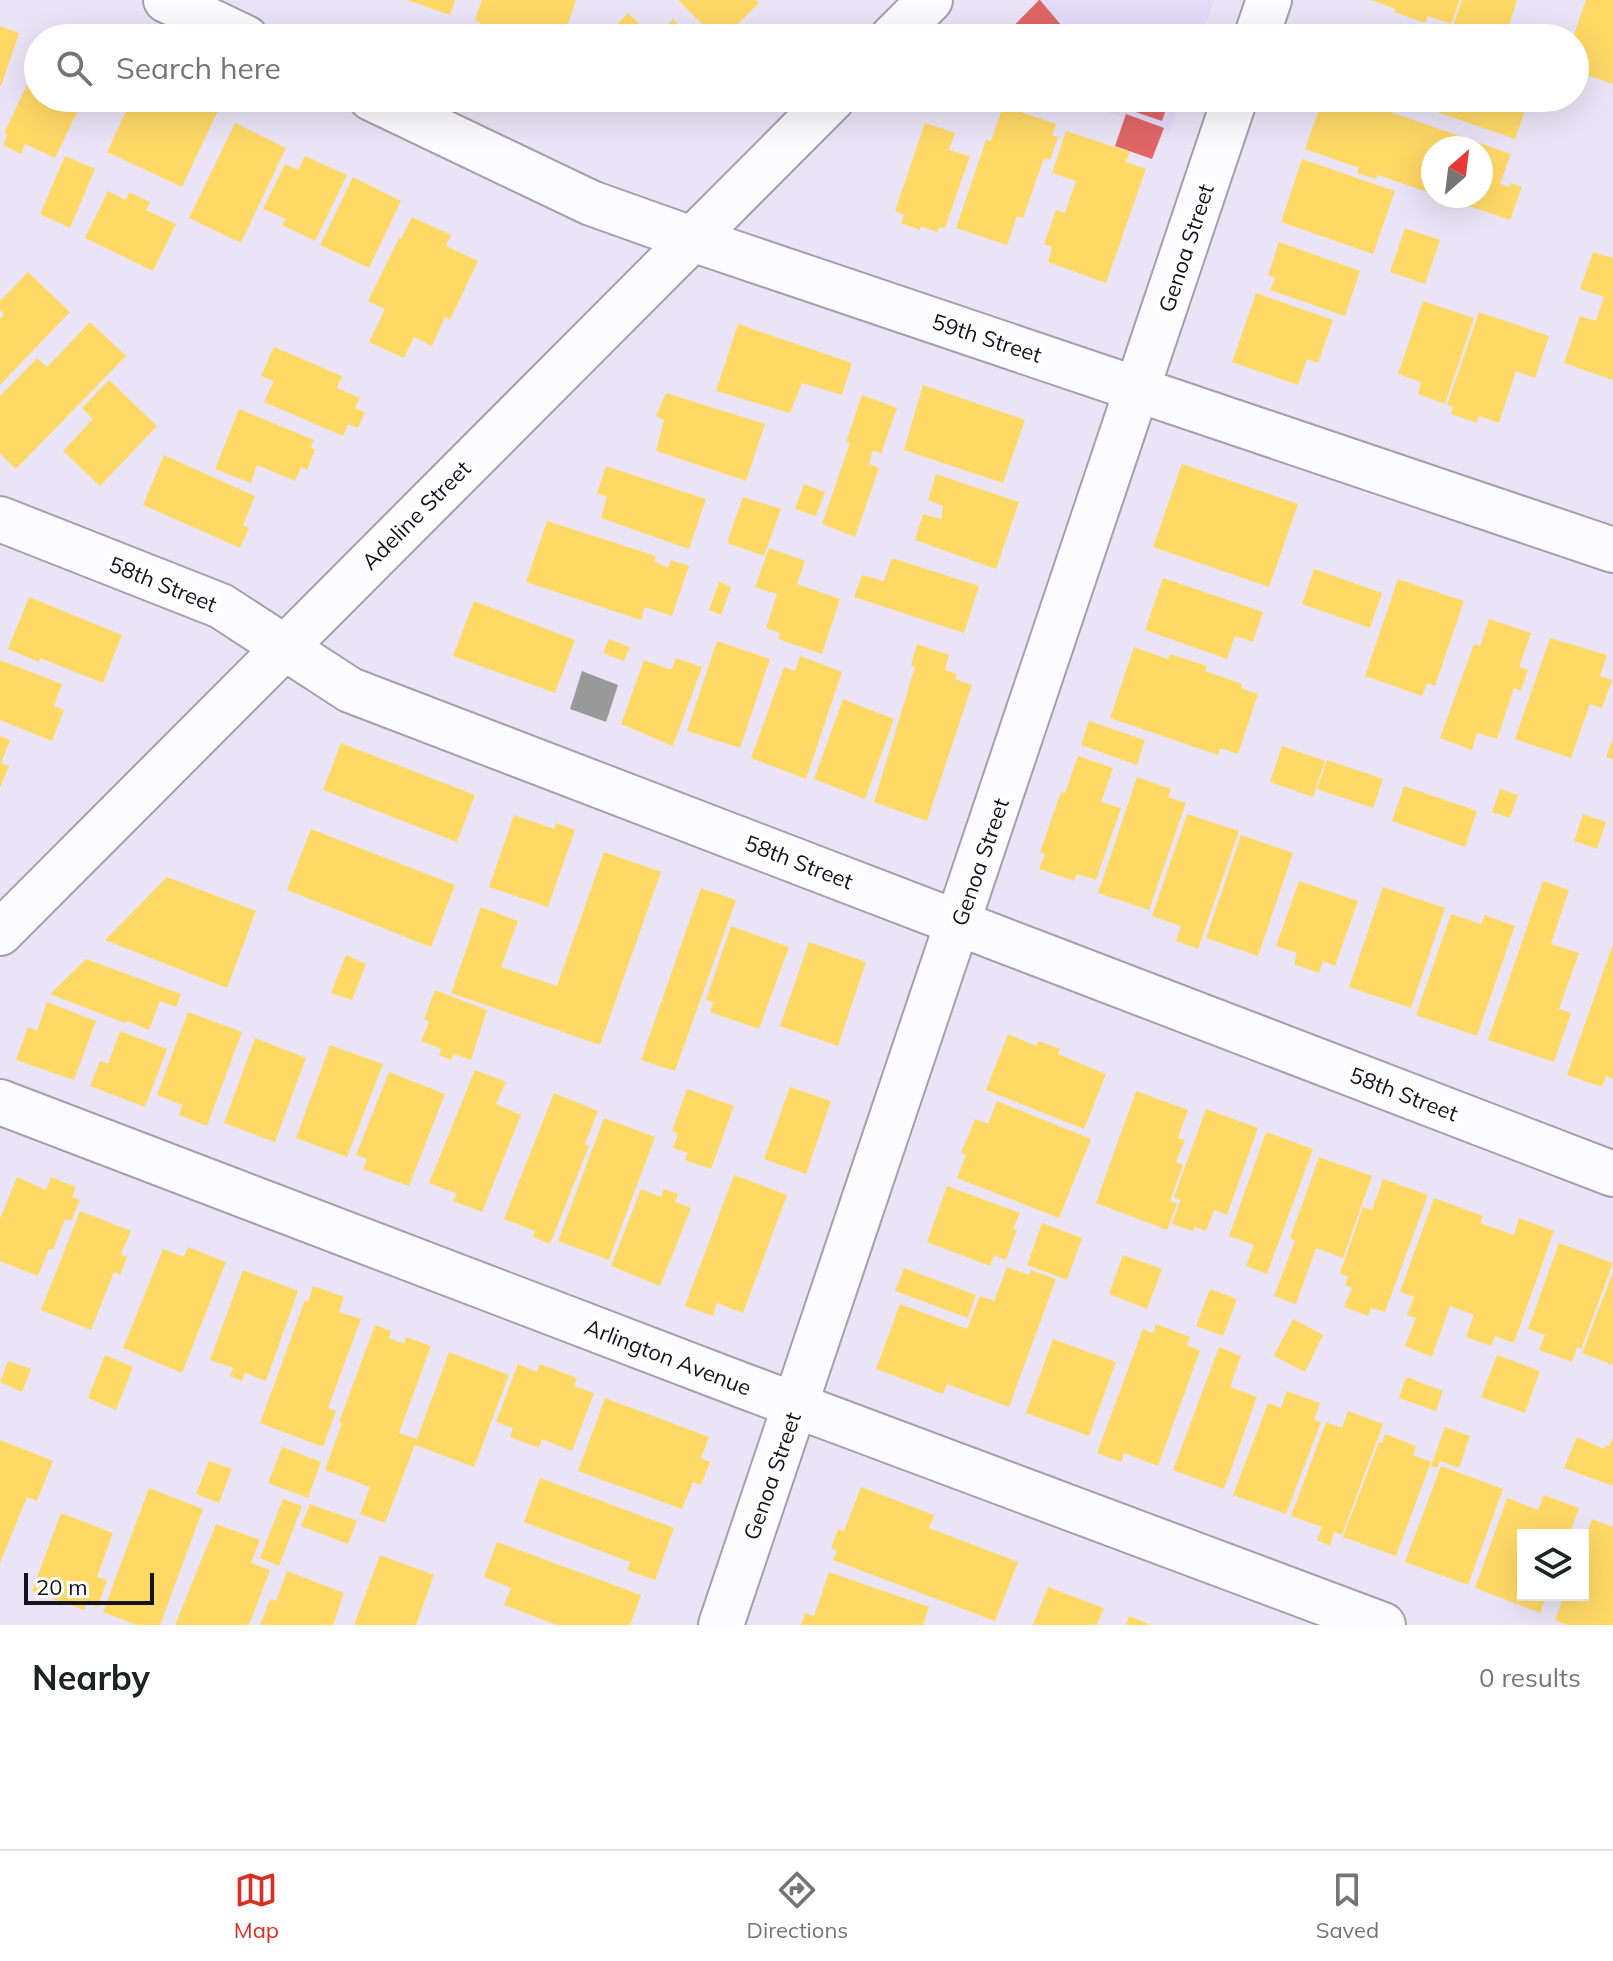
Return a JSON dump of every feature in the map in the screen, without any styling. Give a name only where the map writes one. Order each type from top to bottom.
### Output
[{"type":"street","points":[[166,0],[217,24]]},
{"type":"street","points":[[906,24],[930,0]]},
{"type":"street","points":[[1261,24],[1269,0]]},
{"type":"street","name":"59th Street","points":[[400,112],[591,203],[1613,550]]},
{"type":"street","name":"Adeline Street","points":[[0,933],[819,112]]},
{"type":"street","name":"Genoa Street","points":[[721,1625],[1230,112]]},
{"type":"street","name":"58th Street","points":[[0,519],[221,606],[350,690],[1613,1174]]},
{"type":"street","name":"Arlington Avenue","points":[[0,1102],[1383,1625]]},
{"type":"shaded area","points":[[1040,0],[1214,0],[1206,24],[1015,24]]},
{"type":"shaded area","points":[[1108,112],[1176,112],[1169,132]]},
{"type":"building: Homes","points":[[407,0],[455,0],[450,15]]},
{"type":"building: Homes","points":[[482,0],[576,0],[568,24],[480,24],[475,20]]},
{"type":"building: Homes","points":[[678,0],[756,0],[759,3],[738,24],[702,24]]},
{"type":"building: Homes","points":[[1371,0],[1460,0],[1451,24],[1428,16],[1425,23]]},
{"type":"building: Homes","points":[[1462,0],[1517,0],[1509,24],[1453,24]]},
{"type":"building: Homes","points":[[1586,0],[1613,0],[1613,84],[1589,76],[1589,24],[1578,24]]},
{"type":"building: Homes","points":[[628,13],[639,24],[617,24]]},
{"type":"building: Homes","points":[[0,26],[19,33],[1,86],[0,86]]},
{"type":"building: Homes","points":[[24,91],[24,112],[77,112],[55,158],[25,144],[21,154],[3,145],[7,135],[4,133]]},
{"type":"building: Homes","points":[[126,112],[217,112],[182,187],[107,152]]},
{"type":"building: Homes","points":[[1001,112],[1021,112],[1056,124],[1052,135],[1058,137],[1050,160],[1044,158],[1023,218],[1017,216],[1007,245],[956,228],[986,140],[991,141]]},
{"type":"building: Homes","points":[[1318,112],[1390,112],[1459,136],[1421,136],[1421,190],[1378,175],[1376,179],[1357,173],[1359,168],[1305,149]]},
{"type":"building: Homes","points":[[1437,112],[1524,112],[1515,139]]},
{"type":"building: Homes","points":[[235,123],[286,148],[241,243],[189,218]]},
{"type":"building: Homes","points":[[925,123],[955,133],[949,150],[970,156],[945,228],[939,227],[937,232],[901,223],[904,215],[895,211]]},
{"type":"building: Homes","points":[[1066,131],[1130,152],[1126,162],[1146,169],[1106,283],[1048,262],[1052,247],[1044,244],[1056,210],[1065,213],[1076,181],[1052,173]]},
{"type":"building: Homes","points":[[1493,148],[1511,154],[1500,184],[1509,187],[1511,183],[1522,187],[1510,220],[1475,208],[1493,208]]},
{"type":"building: Homes","points":[[65,156],[95,169],[70,228],[40,214]]},
{"type":"building: Homes","points":[[305,156],[347,175],[315,241],[282,225],[286,219],[263,209],[285,164],[298,170]]},
{"type":"building: Homes","points":[[1302,159],[1395,191],[1373,254],[1281,222]]},
{"type":"building: Homes","points":[[353,177],[401,201],[369,268],[320,245]]},
{"type":"building: Homes","points":[[108,191],[126,200],[129,192],[150,202],[146,210],[176,224],[153,271],[85,238]]},
{"type":"building: Homes","points":[[412,217],[451,235],[446,246],[478,261],[450,320],[445,317],[432,346],[414,337],[404,358],[369,342],[385,309],[368,301]]},
{"type":"building: Homes","points":[[1405,228],[1440,240],[1425,284],[1390,272]]},
{"type":"building: Homes","points":[[1279,242],[1360,271],[1345,316],[1270,290],[1275,278],[1268,275]]},
{"type":"building: Homes","points":[[1593,252],[1613,258],[1613,380],[1564,363],[1580,316],[1596,321],[1604,297],[1580,289]]},
{"type":"building: Homes","points":[[28,272],[70,312],[0,385],[0,319],[4,314],[0,310],[0,301]]},
{"type":"building: Homes","points":[[1256,293],[1333,320],[1318,363],[1307,359],[1298,385],[1232,362]]},
{"type":"building: Homes","points":[[1423,301],[1474,318],[1445,404],[1418,394],[1421,382],[1398,374]]},
{"type":"building: Homes","points":[[1479,312],[1549,336],[1535,378],[1516,371],[1499,423],[1479,416],[1477,423],[1451,414],[1453,407],[1447,405]]},
{"type":"building: Homes","points":[[90,322],[126,356],[16,469],[0,454],[0,396],[37,358],[47,367]]},
{"type":"building: Homes","points":[[738,324],[852,363],[842,395],[802,383],[790,413],[716,391]]},
{"type":"building: Homes","points":[[274,347],[342,376],[337,388],[360,398],[355,408],[365,412],[358,428],[348,424],[343,436],[264,402],[274,381],[261,376]]},
{"type":"building: Homes","points":[[109,380],[157,426],[100,486],[63,451],[93,419],[82,408]]},
{"type":"building: Homes","points":[[923,385],[1025,420],[1003,483],[904,450]]},
{"type":"building: Homes","points":[[666,393],[765,424],[746,481],[656,451],[664,420],[656,416]]},
{"type":"building: Homes","points":[[862,395],[897,408],[881,454],[873,450],[869,464],[879,468],[855,537],[822,524],[850,443],[846,442]]},
{"type":"building: Homes","points":[[239,409],[314,440],[311,447],[315,450],[307,470],[301,467],[295,481],[257,465],[251,483],[215,469]]},
{"type":"building: Homes","points":[[164,455],[255,496],[243,525],[249,528],[240,548],[143,505]]},
{"type":"building: Homes","points":[[1182,464],[1298,504],[1269,587],[1153,547]]},
{"type":"building: Homes","points":[[606,466],[706,499],[689,549],[601,518],[607,496],[597,494]]},
{"type":"building: Homes","points":[[936,474],[1019,502],[996,569],[915,540],[923,514],[941,519],[943,506],[928,500]]},
{"type":"building: Homes","points":[[804,484],[825,492],[816,516],[795,509]]},
{"type":"building: Homes","points":[[743,497],[781,509],[764,556],[727,543]]},
{"type":"building: Homes","points":[[547,521],[656,556],[654,561],[668,568],[671,560],[689,566],[672,616],[645,607],[641,620],[526,582]]},
{"type":"building: Homes","points":[[769,548],[805,561],[797,584],[840,599],[822,654],[778,639],[780,633],[766,628],[777,594],[755,587]]},
{"type":"building: Homes","points":[[892,558],[979,586],[964,633],[854,597],[862,575],[884,581]]},
{"type":"building: Homes","points":[[1314,569],[1382,593],[1370,628],[1302,604]]},
{"type":"building: Homes","points":[[1163,578],[1263,612],[1253,642],[1235,636],[1227,659],[1145,630]]},
{"type":"building: Homes","points":[[1398,579],[1464,601],[1435,686],[1427,683],[1422,696],[1365,676]]},
{"type":"building: Homes","points":[[719,582],[731,587],[721,615],[709,610]]},
{"type":"building: Homes","points":[[29,597],[122,635],[103,683],[8,649]]},
{"type":"building: Homes","points":[[474,601],[575,640],[555,693],[453,656]]},
{"type":"building: Homes","points":[[1489,619],[1531,633],[1519,667],[1528,670],[1521,691],[1514,688],[1497,739],[1477,733],[1472,750],[1440,738],[1474,644],[1480,646]]},
{"type":"building: Homes","points":[[1550,638],[1607,655],[1600,676],[1612,680],[1602,708],[1590,704],[1571,758],[1515,739]]},
{"type":"building: Homes","points":[[609,639],[630,647],[624,661],[603,653]]},
{"type":"building: Homes","points":[[717,641],[770,659],[740,748],[687,731]]},
{"type":"building: Homes","points":[[917,644],[949,655],[945,670],[957,674],[955,679],[972,685],[927,821],[874,802],[915,667],[911,665]]},
{"type":"building: Homes","points":[[1134,647],[1168,659],[1170,654],[1207,666],[1205,671],[1242,684],[1241,688],[1258,694],[1238,754],[1220,748],[1218,755],[1110,718]]},
{"type":"building: Homes","points":[[800,656],[842,672],[806,779],[751,758],[784,667],[795,671]]},
{"type":"building: Homes","points":[[676,658],[702,667],[673,746],[621,724],[644,660],[671,670]]},
{"type":"building: Homes","points":[[0,660],[62,684],[54,706],[64,710],[52,741],[0,720]]},
{"type":"building: Homes","points":[[843,699],[894,719],[865,799],[814,779]]},
{"type":"building: Homes","points":[[1089,721],[1145,740],[1137,765],[1081,745]]},
{"type":"building: Homes","points":[[0,736],[10,740],[1,763],[9,766],[0,788]]},
{"type":"building: Homes","points":[[1613,738],[1613,759],[1606,757]]},
{"type":"building: Homes","points":[[341,743],[475,795],[457,842],[323,790]]},
{"type":"building: Homes","points":[[1282,746],[1325,761],[1313,797],[1270,782]]},
{"type":"building: Homes","points":[[1078,756],[1113,768],[1101,802],[1121,808],[1096,880],[1077,874],[1074,881],[1039,869],[1045,854],[1040,852],[1061,792],[1065,793]]},
{"type":"building: Homes","points":[[1327,760],[1383,779],[1373,808],[1317,789]]},
{"type":"building: Homes","points":[[1137,777],[1171,789],[1168,797],[1186,803],[1149,910],[1098,893]]},
{"type":"building: Homes","points":[[1404,786],[1477,811],[1465,847],[1392,821]]},
{"type":"building: Homes","points":[[1500,789],[1518,795],[1510,818],[1492,812]]},
{"type":"building: Homes","points":[[1187,814],[1239,831],[1198,949],[1176,941],[1181,926],[1152,916]]},
{"type":"building: Homes","points":[[1583,814],[1606,822],[1597,849],[1574,841]]},
{"type":"building: Homes","points":[[514,815],[554,829],[556,823],[575,830],[548,907],[489,887]]},
{"type":"building: Homes","points":[[311,829],[455,885],[431,947],[287,890]]},
{"type":"building: Homes","points":[[1241,835],[1293,853],[1258,956],[1206,938]]},
{"type":"building: Homes","points":[[604,852],[661,872],[600,1045],[451,993],[481,907],[518,921],[501,967],[557,986]]},
{"type":"building: Homes","points":[[167,877],[256,911],[227,988],[105,940]]},
{"type":"building: Homes","points":[[1299,881],[1358,901],[1335,966],[1323,961],[1319,973],[1294,964],[1297,953],[1276,946]]},
{"type":"building: Homes","points":[[1543,881],[1569,890],[1551,944],[1579,953],[1559,1009],[1571,1013],[1554,1062],[1488,1040]]},
{"type":"building: Homes","points":[[1383,887],[1445,908],[1411,1008],[1349,987]]},
{"type":"building: Homes","points":[[701,888],[736,900],[675,1071],[641,1060]]},
{"type":"building: Homes","points":[[1451,914],[1481,924],[1485,915],[1515,926],[1477,1036],[1416,1015]]},
{"type":"building: Homes","points":[[731,926],[789,947],[759,1029],[710,1012],[713,1002],[706,1000]]},
{"type":"building: Homes","points":[[809,942],[866,962],[838,1046],[780,1026]]},
{"type":"building: Homes","points":[[1613,944],[1613,1079],[1606,1076],[1602,1087],[1567,1075]]},
{"type":"building: Homes","points":[[346,955],[366,964],[352,1000],[331,993]]},
{"type":"building: Homes","points":[[86,959],[181,994],[176,1007],[160,1001],[149,1030],[50,994]]},
{"type":"building: Homes","points":[[435,990],[487,1010],[471,1060],[454,1054],[451,1060],[439,1055],[441,1049],[421,1041],[429,1022],[424,1019]]},
{"type":"building: Homes","points":[[47,1002],[96,1021],[74,1080],[16,1060],[28,1027],[37,1031]]},
{"type":"building: Homes","points":[[188,1012],[242,1032],[207,1126],[179,1115],[182,1105],[157,1095]]},
{"type":"building: Homes","points":[[120,1031],[167,1049],[145,1107],[90,1086],[100,1061],[108,1064]]},
{"type":"building: Homes","points":[[1008,1034],[1036,1046],[1038,1041],[1060,1049],[1058,1054],[1106,1074],[1084,1129],[986,1090]]},
{"type":"building: Homes","points":[[255,1038],[306,1058],[275,1142],[224,1123]]},
{"type":"building: Homes","points":[[330,1045],[383,1064],[347,1157],[296,1138]]},
{"type":"building: Homes","points":[[475,1070],[506,1082],[496,1104],[521,1115],[482,1212],[453,1201],[457,1194],[429,1183]]},
{"type":"building: Homes","points":[[389,1072],[445,1094],[409,1186],[363,1169],[367,1159],[356,1155]]},
{"type":"building: Homes","points":[[790,1087],[831,1101],[806,1174],[764,1159]]},
{"type":"building: Homes","points":[[687,1089],[734,1106],[711,1169],[685,1160],[688,1153],[673,1148],[678,1134],[672,1131]]},
{"type":"building: Homes","points":[[1136,1091],[1188,1110],[1178,1138],[1185,1140],[1176,1162],[1183,1165],[1170,1201],[1177,1204],[1167,1230],[1096,1203]]},
{"type":"building: Homes","points":[[554,1093],[598,1111],[585,1144],[589,1146],[550,1244],[533,1237],[535,1231],[504,1219]]},
{"type":"building: Homes","points":[[997,1101],[1091,1139],[1059,1218],[957,1178],[966,1155],[961,1153],[975,1119],[988,1124]]},
{"type":"building: Homes","points":[[1206,1109],[1258,1128],[1227,1215],[1214,1210],[1206,1231],[1195,1227],[1193,1231],[1172,1224],[1180,1200],[1174,1197]]},
{"type":"building: Homes","points":[[604,1118],[655,1137],[609,1260],[558,1241]]},
{"type":"building: Homes","points":[[1266,1132],[1313,1149],[1267,1274],[1246,1266],[1254,1245],[1229,1236]]},
{"type":"building: Homes","points":[[1319,1157],[1372,1176],[1343,1258],[1316,1248],[1296,1304],[1274,1296],[1295,1241],[1290,1238]]},
{"type":"building: Homes","points":[[734,1175],[787,1195],[743,1313],[717,1303],[713,1316],[685,1306]]},
{"type":"building: Homes","points":[[17,1177],[46,1190],[51,1177],[76,1187],[72,1197],[80,1200],[71,1221],[65,1219],[53,1250],[49,1249],[38,1276],[0,1261],[0,1219]]},
{"type":"building: Homes","points":[[1383,1179],[1428,1195],[1385,1312],[1371,1308],[1368,1316],[1344,1307],[1352,1288],[1345,1285],[1348,1277],[1340,1273],[1363,1207],[1372,1210]]},
{"type":"building: Homes","points":[[947,1186],[1020,1213],[1006,1260],[994,1255],[990,1266],[927,1242]]},
{"type":"building: Homes","points":[[641,1189],[661,1197],[664,1189],[678,1194],[675,1202],[691,1208],[660,1286],[611,1266]]},
{"type":"building: Homes","points":[[1434,1198],[1483,1216],[1480,1223],[1514,1235],[1519,1218],[1554,1231],[1514,1343],[1495,1336],[1491,1346],[1466,1337],[1474,1315],[1450,1306],[1432,1357],[1405,1346],[1416,1318],[1407,1315],[1414,1297],[1400,1292]]},
{"type":"building: Homes","points":[[80,1211],[131,1231],[121,1254],[127,1257],[120,1275],[114,1272],[91,1330],[41,1310]]},
{"type":"building: Homes","points":[[1042,1223],[1082,1238],[1067,1280],[1027,1265]]},
{"type":"building: Homes","points":[[1559,1243],[1613,1263],[1581,1349],[1577,1347],[1572,1362],[1539,1350],[1545,1335],[1528,1329]]},
{"type":"building: Homes","points":[[188,1247],[226,1262],[182,1373],[123,1348],[163,1249],[184,1257]]},
{"type":"building: Homes","points":[[1123,1255],[1162,1269],[1147,1309],[1109,1294]]},
{"type":"building: Homes","points":[[1007,1267],[1029,1275],[1031,1270],[1056,1279],[1009,1407],[947,1384],[943,1394],[876,1369],[900,1304],[967,1329],[980,1296],[994,1301]]},
{"type":"building: Homes","points":[[904,1268],[976,1295],[968,1318],[895,1291]]},
{"type":"building: Homes","points":[[243,1270],[298,1291],[266,1381],[245,1373],[242,1381],[230,1376],[233,1368],[210,1360]]},
{"type":"building: Homes","points":[[1613,1272],[1613,1365],[1582,1353]]},
{"type":"building: Homes","points":[[313,1286],[344,1297],[339,1312],[361,1319],[328,1408],[336,1411],[323,1447],[260,1423],[305,1300],[308,1302]]},
{"type":"building: Homes","points":[[1210,1289],[1237,1299],[1223,1336],[1196,1326]]},
{"type":"building: Homes","points":[[1293,1319],[1323,1335],[1305,1372],[1274,1356]]},
{"type":"building: Homes","points":[[1156,1324],[1190,1337],[1187,1345],[1200,1351],[1158,1466],[1124,1453],[1121,1462],[1097,1453],[1143,1329],[1153,1333]]},
{"type":"building: Homes","points":[[375,1325],[391,1331],[389,1338],[404,1344],[406,1337],[431,1346],[399,1433],[417,1439],[449,1352],[509,1375],[474,1467],[415,1445],[385,1523],[360,1514],[370,1487],[325,1470],[342,1423],[339,1422]]},
{"type":"building: Homes","points":[[1053,1339],[1116,1362],[1089,1436],[1026,1413]]},
{"type":"building: Homes","points":[[1219,1347],[1241,1356],[1230,1387],[1257,1397],[1224,1489],[1173,1470]]},
{"type":"building: Homes","points":[[105,1355],[133,1367],[116,1410],[88,1398]]},
{"type":"building: Homes","points":[[1497,1355],[1540,1371],[1525,1413],[1481,1397]]},
{"type":"building: Homes","points":[[8,1361],[31,1369],[22,1392],[0,1382]]},
{"type":"building: Homes","points":[[518,1364],[537,1372],[540,1364],[577,1378],[574,1386],[594,1393],[572,1451],[542,1439],[539,1448],[510,1437],[513,1428],[496,1422]]},
{"type":"building: Homes","points":[[1406,1377],[1443,1391],[1436,1411],[1399,1398]]},
{"type":"building: Homes","points":[[1287,1391],[1320,1403],[1314,1420],[1321,1422],[1286,1514],[1233,1495],[1268,1403],[1281,1408]]},
{"type":"building: Homes","points":[[605,1398],[709,1437],[701,1458],[710,1462],[701,1485],[693,1482],[682,1509],[578,1471]]},
{"type":"building: Homes","points":[[1348,1411],[1383,1424],[1342,1535],[1334,1532],[1330,1546],[1317,1540],[1322,1527],[1291,1516],[1326,1422],[1342,1428]]},
{"type":"building: Homes","points":[[1445,1427],[1470,1436],[1459,1468],[1440,1461],[1437,1468],[1431,1466]]},
{"type":"building: Homes","points":[[1385,1434],[1416,1446],[1413,1455],[1431,1462],[1396,1556],[1343,1537],[1379,1442],[1382,1443]]},
{"type":"building: Homes","points":[[1577,1437],[1604,1449],[1605,1445],[1609,1447],[1613,1438],[1613,1486],[1564,1468]]},
{"type":"building: Homes","points":[[0,1440],[53,1461],[37,1501],[27,1497],[0,1563]]},
{"type":"building: Homes","points":[[282,1447],[321,1462],[308,1498],[268,1483]]},
{"type":"building: Homes","points":[[209,1461],[232,1469],[219,1503],[196,1494]]},
{"type":"building: Homes","points":[[1441,1466],[1503,1489],[1468,1585],[1405,1562]]},
{"type":"building: Homes","points":[[540,1478],[674,1528],[655,1580],[627,1570],[630,1562],[524,1522]]},
{"type":"building: Homes","points":[[861,1487],[934,1515],[929,1528],[1018,1562],[995,1621],[833,1560],[837,1551],[831,1548],[838,1529],[844,1531]]},
{"type":"building: Homes","points":[[149,1488],[203,1509],[160,1625],[136,1625],[103,1612]]},
{"type":"building: Homes","points":[[1544,1495],[1579,1508],[1571,1529],[1517,1529],[1517,1601],[1545,1601],[1540,1613],[1475,1588],[1507,1498],[1538,1510]]},
{"type":"building: Homes","points":[[283,1499],[302,1506],[279,1566],[260,1558]]},
{"type":"building: Homes","points":[[310,1504],[357,1521],[348,1544],[301,1526]]},
{"type":"building: Homes","points":[[61,1513],[113,1533],[97,1577],[107,1580],[98,1607],[87,1603],[84,1610],[32,1591]]},
{"type":"building: Homes","points":[[1592,1519],[1613,1527],[1613,1625],[1567,1625],[1555,1620],[1562,1601],[1589,1601],[1588,1529]]},
{"type":"building: Homes","points":[[216,1524],[260,1540],[251,1563],[270,1570],[249,1625],[175,1625]]},
{"type":"building: Homes","points":[[497,1542],[641,1595],[630,1625],[557,1625],[504,1605],[511,1588],[484,1577]]},
{"type":"building: Homes","points":[[380,1555],[434,1575],[416,1625],[354,1625]]},
{"type":"building: Homes","points":[[287,1571],[344,1593],[333,1625],[260,1625],[270,1599],[276,1601]]},
{"type":"building: Homes","points":[[829,1572],[929,1607],[923,1625],[801,1625],[805,1613],[814,1616]]},
{"type":"building: Homes","points":[[1048,1587],[1104,1608],[1097,1625],[1033,1625]]},
{"type":"building: Homes","points":[[1129,1616],[1151,1625],[1126,1625]]},
{"type":"building: Shops","points":[[1039,0],[1060,24],[1016,24]]},
{"type":"building: Shops","points":[[1135,112],[1165,112],[1162,121]]},
{"type":"building: Shops","points":[[1126,114],[1164,128],[1152,159],[1115,146]]},
{"type":"building: Industry","points":[[582,671],[618,685],[606,722],[570,709]]}]
